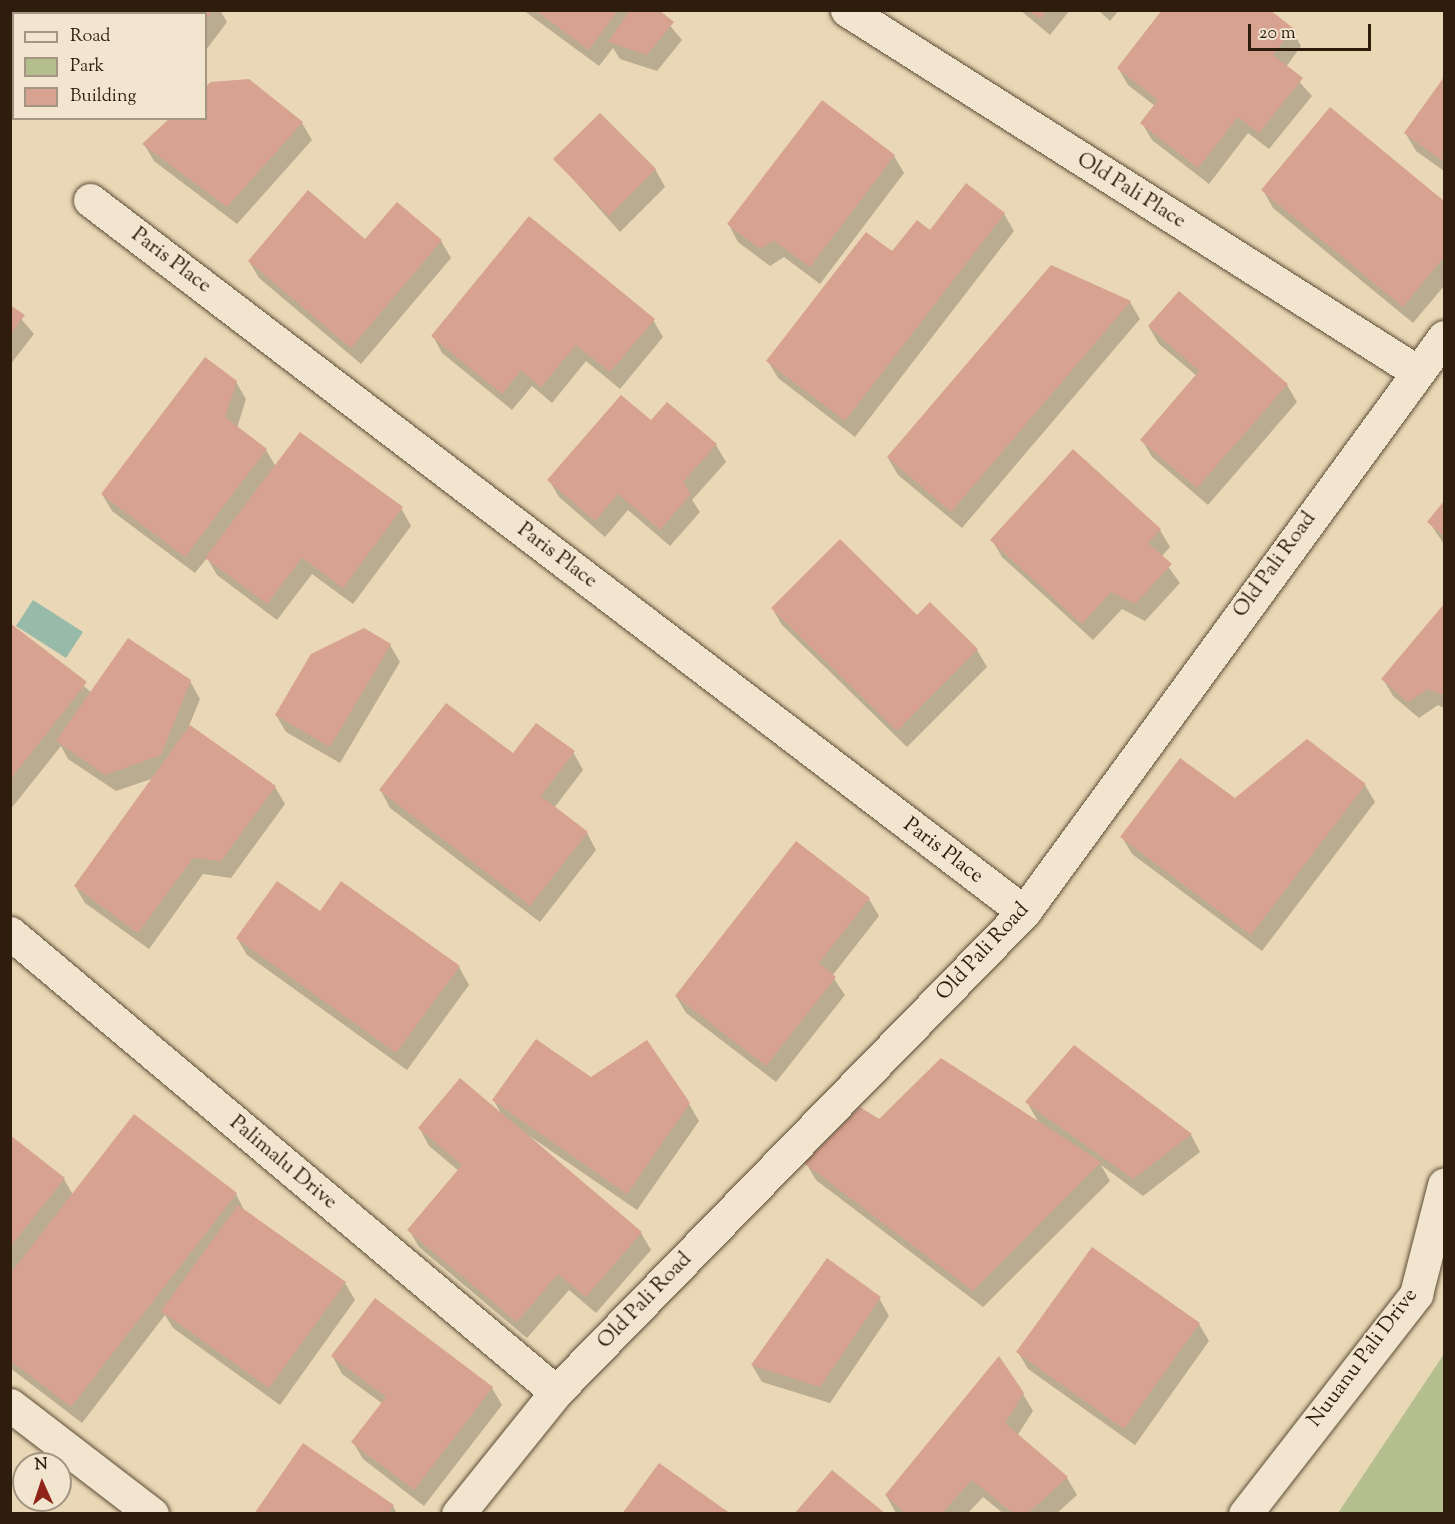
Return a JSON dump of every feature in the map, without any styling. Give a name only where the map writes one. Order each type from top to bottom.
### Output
[{"type":"street","name":"Old Pali Place","points":[[847,10],[1416,371]]},
{"type":"street","name":"Paris Place","points":[[90,200],[1023,912]]},
{"type":"street","name":"Old Pali Road","points":[[458,1514],[556,1392],[1023,912],[1416,371],[1444,337]]},
{"type":"street","name":"Palimalu Drive","points":[[10,933],[556,1392]]},
{"type":"street","name":"Nuuanu Pali Drive","points":[[1245,1514],[1416,1294],[1444,1185]]},
{"type":"street","points":[[10,1405],[152,1514]]},
{"type":"green space","points":[[1444,1354],[1444,1513],[1338,1513]]},
{"type":"shaded area","points":[[33,600],[83,632],[66,658],[16,626]]},
{"type":"building","points":[[16,10],[213,10],[207,19],[207,12]]},
{"type":"building","points":[[535,10],[618,10],[589,50]]},
{"type":"building","points":[[630,10],[659,10],[674,22],[647,55],[608,42]]},
{"type":"building","points":[[1029,10],[1047,10],[1040,19]]},
{"type":"building","points":[[1162,10],[1270,10],[1293,28],[1273,55],[1303,78],[1259,133],[1238,117],[1198,168],[1140,123],[1158,100],[1117,68]]},
{"type":"building","points":[[1444,77],[1444,162],[1404,133]]},
{"type":"building","points":[[249,79],[303,122],[227,207],[142,144],[168,120],[207,120],[207,85],[211,82]]},
{"type":"building","points":[[822,100],[895,155],[810,267],[774,241],[760,249],[727,224]]},
{"type":"building","points":[[1330,107],[1444,201],[1444,257],[1403,307],[1261,190]]},
{"type":"building","points":[[600,113],[656,169],[609,216],[553,159]]},
{"type":"building","points":[[966,183],[1005,213],[845,421],[766,361],[866,232],[892,251],[917,220],[930,230]]},
{"type":"building","points":[[308,190],[365,239],[397,202],[442,240],[351,348],[248,261]]},
{"type":"building","points":[[529,216],[655,319],[610,372],[576,345],[541,387],[521,370],[502,394],[431,336]]},
{"type":"building","points":[[1051,265],[1131,301],[951,512],[887,457]]},
{"type":"building","points":[[1179,291],[1288,384],[1197,488],[1140,440],[1199,371],[1148,326]]},
{"type":"building","points":[[10,305],[25,315],[10,335]]},
{"type":"building","points":[[205,357],[237,381],[225,417],[267,449],[185,557],[101,494]]},
{"type":"building","points":[[621,395],[651,420],[667,402],[717,444],[683,482],[691,494],[660,530],[618,494],[595,521],[547,480]]},
{"type":"building","points":[[300,432],[403,507],[343,588],[302,558],[267,604],[205,558]]},
{"type":"building","points":[[1073,449],[1161,529],[1148,543],[1172,564],[1135,604],[1111,592],[1082,624],[990,540]]},
{"type":"building","points":[[1444,501],[1444,536],[1427,522]]},
{"type":"building","points":[[840,539],[917,615],[930,602],[978,649],[897,731],[771,608]]},
{"type":"building","points":[[1444,604],[1444,695],[1428,689],[1408,702],[1381,679]]},
{"type":"building","points":[[10,623],[87,682],[10,780]]},
{"type":"building","points":[[364,628],[391,644],[330,747],[275,715],[311,654]]},
{"type":"building","points":[[128,638],[191,680],[161,755],[105,775],[56,741]]},
{"type":"building","points":[[446,703],[513,753],[536,723],[575,751],[541,796],[588,832],[530,906],[379,790]]},
{"type":"building","points":[[190,725],[276,786],[221,861],[193,858],[138,933],[74,886]]},
{"type":"building","points":[[1307,739],[1366,784],[1251,935],[1120,837],[1180,758],[1235,798]]},
{"type":"building","points":[[796,841],[870,898],[819,963],[836,977],[766,1066],[675,996]]},
{"type":"building","points":[[277,881],[320,911],[341,881],[460,966],[396,1053],[236,938]]},
{"type":"building","points":[[536,1039],[591,1077],[647,1040],[690,1103],[627,1194],[492,1100]]},
{"type":"building","points":[[1074,1045],[1192,1134],[1133,1179],[1025,1102]]},
{"type":"building","points":[[941,1058],[1101,1162],[973,1291],[804,1163],[860,1107],[879,1119]]},
{"type":"building","points":[[460,1078],[642,1232],[586,1297],[558,1274],[517,1322],[407,1230],[462,1165],[418,1128]]},
{"type":"building","points":[[134,1114],[237,1193],[71,1407],[10,1360],[10,1274]]},
{"type":"building","points":[[10,1135],[65,1178],[10,1247]]},
{"type":"building","points":[[238,1205],[346,1282],[269,1388],[161,1311]]},
{"type":"building","points":[[1092,1247],[1200,1323],[1124,1429],[1016,1352]]},
{"type":"building","points":[[827,1258],[881,1297],[820,1387],[751,1365]]},
{"type":"building","points":[[375,1298],[493,1387],[414,1490],[351,1442],[386,1397],[331,1356]]},
{"type":"building","points":[[999,1356],[1024,1393],[1005,1423],[1068,1477],[1027,1514],[1014,1514],[972,1480],[941,1514],[906,1514],[885,1495]]},
{"type":"building","points":[[303,1443],[394,1505],[388,1514],[254,1514]]},
{"type":"building","points":[[659,1463],[731,1514],[622,1514]]},
{"type":"building","points":[[832,1470],[886,1514],[794,1514]]}]
